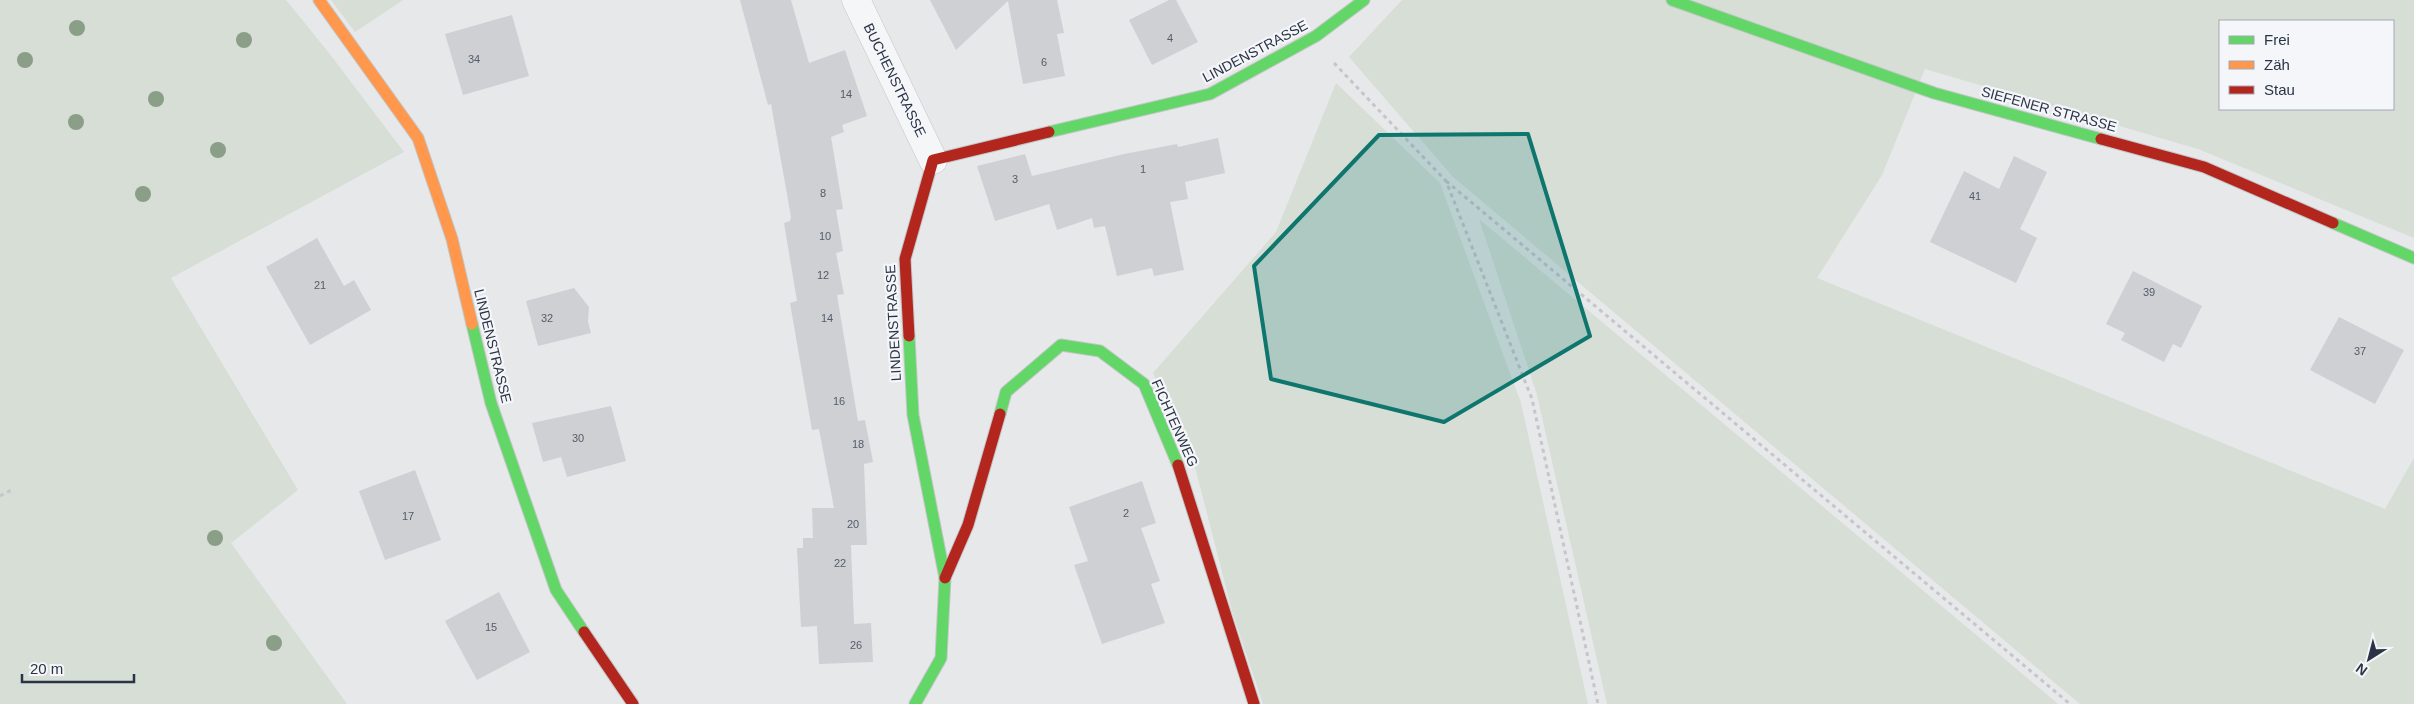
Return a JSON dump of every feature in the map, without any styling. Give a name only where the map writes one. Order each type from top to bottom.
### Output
[{"type":"street","name":"LINDENSTRASSE","points":[[319,0],[418,138],[452,239],[490,403],[556,590],[633,704]]},
{"type":"street","name":"BUCHENSTRASSE","points":[[856,0],[933,160]]},
{"type":"street","name":"LINDENSTRASSE","points":[[915,704],[941,658],[945,578],[913,415],[905,259],[933,160],[1210,94],[1316,36],[1364,0]]},
{"type":"street","name":"SIEFENER STRASSE","points":[[1672,0],[1934,93],[2204,167],[2414,258]]},
{"type":"street","name":"FICHTENWEG","points":[[945,578],[968,525],[1006,392],[1061,345],[1100,350],[1144,384],[1176,458],[1254,704]]},
{"type":"path","points":[[1316,36],[1326,54],[1446,181],[2070,704]]},
{"type":"path","points":[[1446,181],[1532,399],[1598,704]]},
{"type":"path","points":[[0,496],[13,489]]},
{"type":"highlighted area","points":[[1528,134],[1590,336],[1444,422],[1271,379],[1254,266],[1379,135]]},
{"type":"shaded area","points":[[0,0],[286,0],[404,152],[171,278],[298,490],[231,543],[347,704],[0,704]]},
{"type":"shaded area","points":[[331,0],[403,0],[355,32]]},
{"type":"shaded area","points":[[1402,0],[2414,0],[2414,238],[2198,149],[1925,69],[1882,175],[1817,278],[2385,509],[2414,458],[2414,704],[2080,704],[1453,177],[1349,57]]},
{"type":"shaded area","points":[[1336,83],[1440,183],[1521,403],[1588,704],[1263,704],[1232,611],[1192,455],[1153,373],[1276,232]]},
{"type":"shaded area","points":[[1479,219],[2058,704],[1607,704],[1537,395]]},
{"type":"building","points":[[740,0],[791,0],[809,63],[845,50],[867,116],[842,125],[844,132],[831,137],[843,209],[836,210],[843,251],[836,253],[844,294],[837,295],[858,421],[865,420],[873,462],[864,464],[867,545],[851,545],[854,624],[871,623],[873,662],[819,664],[817,626],[801,627],[797,548],[803,548],[803,538],[813,538],[812,508],[834,508],[819,429],[812,430],[790,303],[797,301],[784,223],[790,221],[791,217],[771,104],[768,105]]},
{"type":"building","points":[[930,0],[1057,0],[1064,33],[1057,34],[1065,76],[1023,84],[1008,1],[956,50]]},
{"type":"building","points":[[1169,0],[1176,0],[1198,42],[1152,65],[1129,20]]},
{"type":"building","points":[[512,15],[529,76],[463,95],[445,34]]},
{"type":"building","points":[[1218,138],[1225,173],[1185,182],[1188,199],[1170,202],[1184,270],[1154,276],[1152,268],[1117,276],[1105,226],[1094,228],[1092,218],[1057,230],[1049,204],[995,221],[977,166],[1025,154],[1032,176],[1124,154],[1177,144],[1178,147]]},
{"type":"building","points":[[2014,156],[2047,172],[2020,229],[2037,238],[2016,283],[1930,242],[1964,171],[1999,189]]},
{"type":"building","points":[[317,238],[344,286],[354,280],[371,310],[310,345],[266,267]]},
{"type":"building","points":[[2133,271],[2202,306],[2181,348],[2173,344],[2164,362],[2121,340],[2125,333],[2106,324]]},
{"type":"building","points":[[574,288],[589,307],[588,322],[591,333],[538,346],[526,301]]},
{"type":"building","points":[[2339,317],[2404,350],[2375,404],[2310,370]]},
{"type":"building","points":[[611,406],[626,461],[567,477],[561,457],[543,462],[532,423]]},
{"type":"building","points":[[415,470],[441,540],[385,560],[359,491]]},
{"type":"building","points":[[1142,481],[1156,523],[1141,528],[1160,581],[1151,584],[1165,623],[1102,644],[1074,565],[1088,561],[1069,507]]},
{"type":"building","points":[[499,592],[530,652],[477,680],[445,621]]},
{"type":"traffic: fast","points":[[1049,132],[1210,94],[1316,36],[1364,0]]},
{"type":"traffic: fast","points":[[1672,0],[1934,93],[2101,139]]},
{"type":"traffic: fast","points":[[2333,223],[2414,258]]},
{"type":"traffic: fast","points":[[472,324],[491,403],[556,590],[584,632]]},
{"type":"traffic: fast","points":[[909,336],[913,415],[945,578],[941,658],[915,704]]},
{"type":"traffic: fast","points":[[1000,414],[1006,392],[1061,345],[1100,351],[1144,384],[1178,465]]},
{"type":"traffic: slow","points":[[319,0],[418,138],[452,239],[472,324]]},
{"type":"traffic: jam","points":[[909,336],[905,259],[933,160],[1049,132]]},
{"type":"traffic: jam","points":[[2101,139],[2204,167],[2333,223]]},
{"type":"traffic: jam","points":[[945,578],[968,525],[1000,414]]},
{"type":"traffic: jam","points":[[1178,465],[1254,704]]},
{"type":"traffic: jam","points":[[584,632],[633,704]]}]
